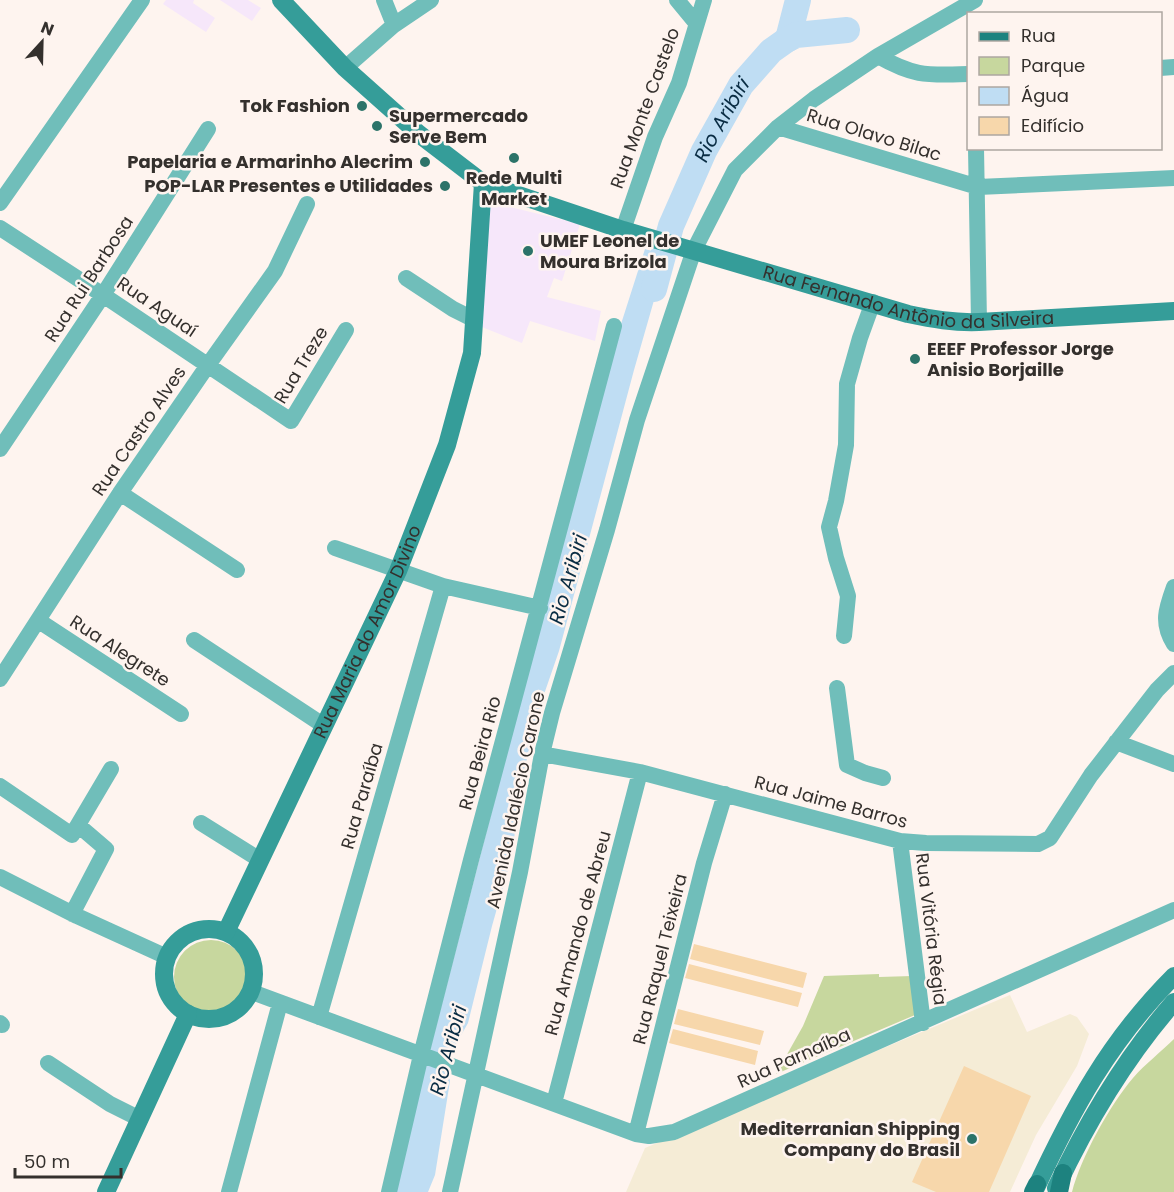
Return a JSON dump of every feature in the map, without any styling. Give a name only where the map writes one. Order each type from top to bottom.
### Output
[{"type":"main road","points":[[1059,1192],[1063,1173]]},
{"type":"street","name":"Rua Fernando Antônio da Silveira","points":[[280,0],[345,68],[419,134],[483,183],[623,230],[933,319],[979,322],[1174,311]]},
{"type":"street","points":[[384,0],[394,25]]},
{"type":"street","points":[[345,68],[394,25],[431,0]]},
{"type":"street","points":[[677,0],[696,23]]},
{"type":"street","name":"Rua Monte Castelo","points":[[623,230],[655,137],[679,83],[704,0]]},
{"type":"street","points":[[0,203],[141,1]]},
{"type":"street","name":"Avenida Idalécio Carone","points":[[450,1192],[520,872],[542,754],[555,703],[608,530],[637,420],[694,250],[735,170],[778,127],[814,99],[878,56],[972,6]]},
{"type":"street","points":[[878,56],[914,73],[967,74]]},
{"type":"street","name":"Rua Olavo Bilac","points":[[778,127],[978,187],[1174,178]]},
{"type":"street","name":"Rua Rui Barbosa","points":[[0,449],[103,295],[208,129]]},
{"type":"street","points":[[976,150],[979,322]]},
{"type":"street","name":"Rua Maria do Amor Divino","points":[[226,932],[398,571],[447,445],[472,353],[483,183]]},
{"type":"street","name":"Rua Castro Alves","points":[[0,679],[120,493],[275,271],[307,204]]},
{"type":"street","name":"Rua Aguaí","points":[[0,228],[291,421]]},
{"type":"street","points":[[406,278],[453,309],[475,320]]},
{"type":"street","points":[[844,636],[848,596],[829,527],[846,446],[848,384],[860,338],[873,302]]},
{"type":"street","name":"Rua Beira Rio","points":[[389,1192],[471,860],[614,327]]},
{"type":"street","name":"Rua Treze","points":[[291,421],[346,330]]},
{"type":"street","points":[[120,493],[237,570]]},
{"type":"street","points":[[335,548],[443,586],[540,608]]},
{"type":"street","name":"Rua Paraíba","points":[[320,1017],[443,586]]},
{"type":"street","points":[[1174,587],[1165,621],[1174,644]]},
{"type":"street","name":"Rua Alegrete","points":[[39,621],[181,714]]},
{"type":"street","points":[[194,640],[323,725]]},
{"type":"street","name":"Rua Jaime Barros","points":[[542,754],[640,772],[900,841],[1043,844],[1050,838],[1090,775],[1174,673]]},
{"type":"street","points":[[837,688],[847,765],[883,778]]},
{"type":"street","points":[[1116,742],[1174,764]]},
{"type":"street","points":[[0,786],[72,835],[111,769]]},
{"type":"street","name":"Rua Armando de Abreu","points":[[554,1103],[640,772]]},
{"type":"street","name":"Rua Raquel Teixeira","points":[[636,1134],[704,863],[724,794]]},
{"type":"street","points":[[201,823],[260,860]]},
{"type":"street","points":[[72,914],[106,849],[78,825]]},
{"type":"street","name":"Rua Vitória Régia","points":[[900,841],[923,1023]]},
{"type":"street","points":[[0,878],[167,957]]},
{"type":"street","name":"Rua Parnaíba","points":[[423,1055],[636,1134],[650,1136],[674,1132],[1174,910]]},
{"type":"street","points":[[209,929],[226,932],[241,942],[252,957],[255,974],[252,992],[242,1006],[229,1016],[204,1020],[188,1014],[175,1004],[166,990],[164,973],[167,957],[177,943],[191,933],[209,929]]},
{"type":"street","points":[[1039,1190],[1076,1107],[1103,1062],[1142,1010],[1174,976]]},
{"type":"street","points":[[252,992],[423,1055]]},
{"type":"street","points":[[1039,1190],[1063,1173],[1090,1119],[1116,1078],[1174,1002]]},
{"type":"street","points":[[229,1192],[280,1003]]},
{"type":"street","points":[[106,1192],[188,1014]]},
{"type":"street","points":[[48,1062],[110,1104],[140,1119]]},
{"type":"shaded area","points":[[166,0],[194,0],[193,3],[215,18],[206,32],[163,4]]},
{"type":"shaded area","points":[[220,0],[248,0],[261,8],[252,21]]},
{"type":"shaded area","name":"UMEF Leonel de Moura Brizola","points":[[489,202],[580,224],[562,281],[554,278],[547,297],[601,311],[595,341],[530,321],[522,343],[477,325]]},
{"type":"shaded area","points":[[1010,995],[1027,1032],[1070,1014],[1077,1017],[1089,1034],[1077,1066],[1036,1135],[1010,1192],[626,1192],[645,1148]]},
{"type":"green space","points":[[204,940],[218,940],[232,946],[242,956],[248,970],[248,984],[242,998],[232,1008],[218,1014],[204,1014],[190,1008],[180,998],[174,984],[174,970],[180,956],[190,946]]},
{"type":"green space","points":[[879,974],[879,977],[912,976],[915,1015],[776,1074],[803,1026],[824,976]]},
{"type":"green space","points":[[1174,1039],[1174,1192],[1072,1192],[1089,1148],[1115,1102],[1138,1073]]},
{"type":"water","name":"Rio Aribiri","points":[[645,249],[667,255],[559,651],[541,703],[518,794],[514,841],[509,866],[468,1023],[451,1053],[447,1066],[450,1081],[435,1175],[428,1192],[393,1192],[606,371]]},
{"type":"building","points":[[694,944],[807,973],[803,988],[690,959]]},
{"type":"building","points":[[689,964],[802,993],[798,1007],[685,978]]},
{"type":"building","points":[[678,1009],[764,1031],[760,1045],[674,1024]]},
{"type":"building","points":[[673,1029],[758,1051],[755,1065],[669,1043]]},
{"type":"building","name":"Mediterranian Shipping Company do Brasil","points":[[964,1066],[1031,1096],[989,1192],[936,1192],[912,1182]]},
{"type":"waterway","name":"Rio Aribiri","points":[[788,39],[798,0]]},
{"type":"waterway","name":"Rio Aribiri","points":[[654,289],[671,226],[704,151],[741,85],[771,51],[788,39],[796,35],[847,30]]},
{"type":"place","name":"Tok Fashion","points":[[362,106]]},
{"type":"place","name":"Supermercado Serve Bem","points":[[377,126]]},
{"type":"place","name":"Rede Multi Market","points":[[514,158]]},
{"type":"place","name":"Papelaria e Armarinho Alecrim","points":[[425,162]]},
{"type":"place","name":"POP-LAR Presentes e Utilidades","points":[[445,186]]},
{"type":"place","name":"UMEF Leonel de Moura Brizola","points":[[528,251]]},
{"type":"place","name":"EEEF Professor Jorge Anisio Borjaille","points":[[915,359]]},
{"type":"place","name":"Mediterranian Shipping Company do Brasil","points":[[972,1139]]}]
